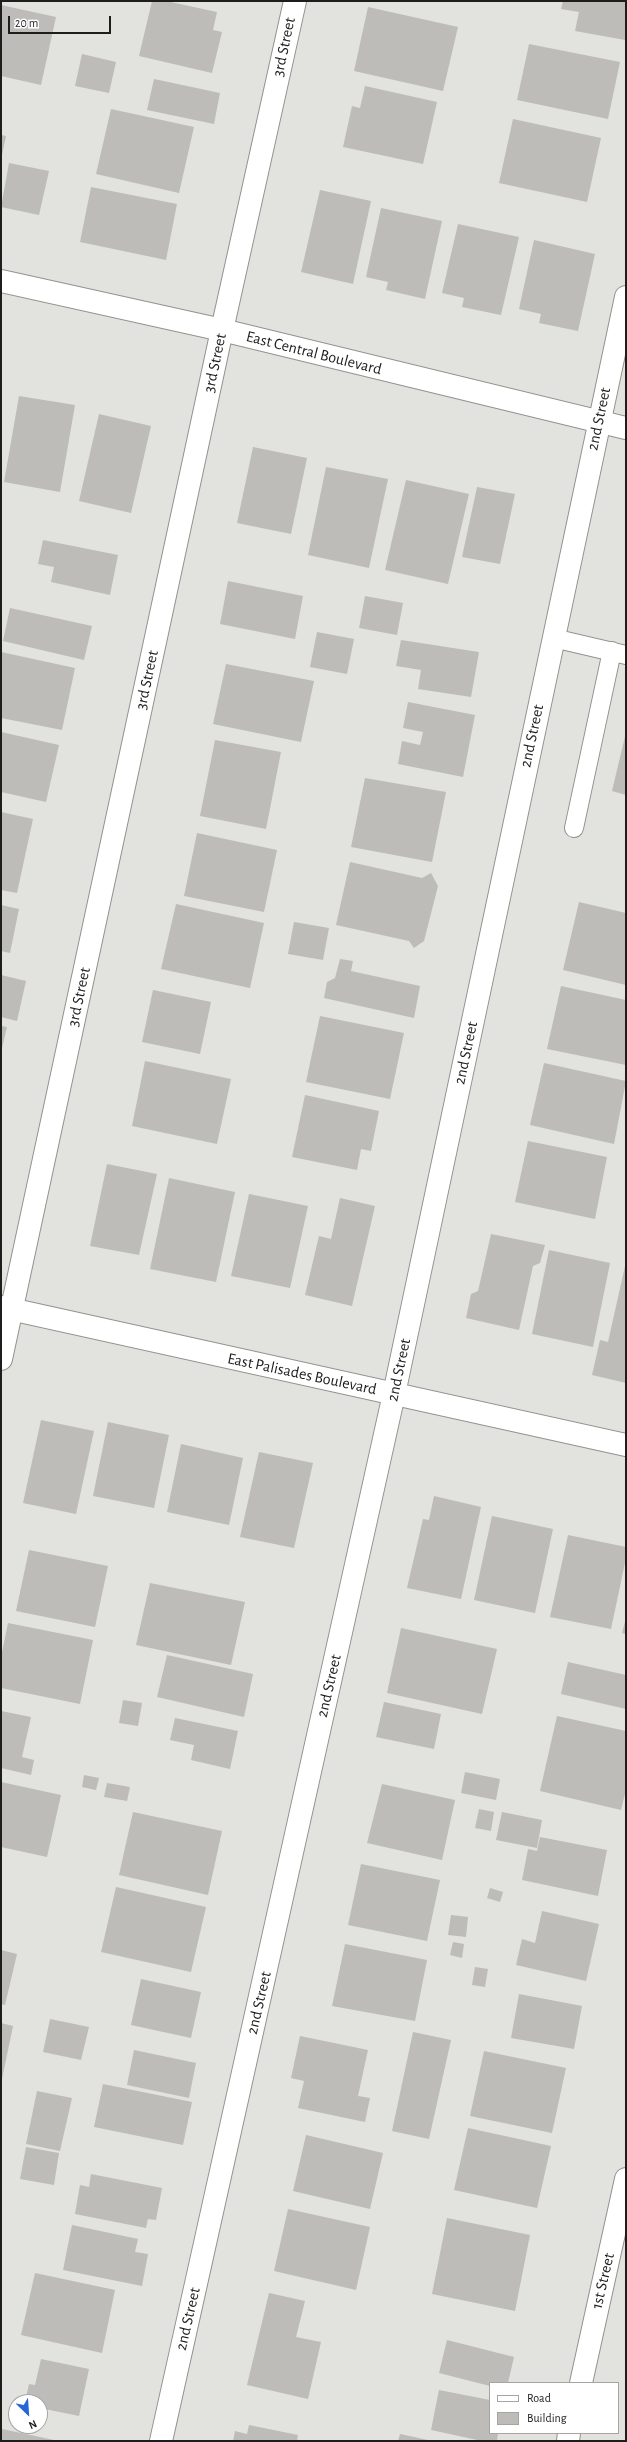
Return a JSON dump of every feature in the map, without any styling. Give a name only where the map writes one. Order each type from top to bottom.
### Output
[{"type":"street","name":"3rd Street","points":[[1,1359],[7,1308],[295,1]]},
{"type":"street","name":"East Central Boulevard","points":[[1,281],[222,330],[626,428]]},
{"type":"street","name":"2nd Street","points":[[161,2441],[394,1394],[598,422],[626,297]]},
{"type":"street","name":"East Palisades Boulevard","points":[[7,1308],[626,1445]]},
{"type":"street","name":"1st Street","points":[[581,2382],[626,2179]]},
{"type":"lane","points":[[553,638],[619,653],[574,828]]},
{"type":"building","points":[[152,1],[166,1],[217,12],[213,30],[222,32],[212,73],[139,56]]},
{"type":"building","points":[[563,1],[626,1],[625,40],[575,31],[579,12],[561,9]]},
{"type":"building","points":[[1,5],[56,17],[41,85],[1,76]]},
{"type":"building","points":[[368,7],[458,27],[443,91],[354,71]]},
{"type":"building","points":[[529,44],[620,62],[608,119],[517,100]]},
{"type":"building","points":[[82,54],[116,62],[109,93],[75,86]]},
{"type":"building","points":[[154,79],[220,93],[214,124],[147,110]]},
{"type":"building","points":[[365,86],[437,102],[423,164],[343,147],[352,106],[360,108]]},
{"type":"building","points":[[111,109],[194,127],[179,193],[96,174]]},
{"type":"building","points":[[513,119],[601,138],[587,202],[499,183]]},
{"type":"building","points":[[1,135],[6,136],[2,155],[1,154]]},
{"type":"building","points":[[9,163],[49,171],[39,215],[1,207]]},
{"type":"building","points":[[91,187],[177,204],[166,260],[80,242]]},
{"type":"building","points":[[320,190],[371,201],[353,284],[301,272]]},
{"type":"building","points":[[381,208],[442,221],[425,299],[386,290],[388,282],[366,277]]},
{"type":"building","points":[[458,224],[519,237],[501,315],[462,307],[464,298],[442,293]]},
{"type":"building","points":[[534,240],[595,254],[578,331],[539,323],[541,314],[519,309]]},
{"type":"building","points":[[19,396],[75,405],[60,492],[4,482]]},
{"type":"building","points":[[99,414],[151,426],[131,513],[79,501]]},
{"type":"building","points":[[253,447],[307,458],[291,534],[237,523]]},
{"type":"building","points":[[326,467],[388,479],[369,568],[308,555]]},
{"type":"building","points":[[406,480],[469,494],[448,584],[385,570]]},
{"type":"building","points":[[477,487],[515,494],[500,564],[462,557]]},
{"type":"building","points":[[43,540],[118,555],[110,595],[51,582],[54,567],[38,564]]},
{"type":"building","points":[[228,581],[303,596],[295,639],[220,624]]},
{"type":"building","points":[[365,596],[403,603],[397,635],[359,628]]},
{"type":"building","points":[[10,608],[92,626],[84,660],[3,641]]},
{"type":"building","points":[[317,632],[354,639],[347,674],[310,667]]},
{"type":"building","points":[[401,640],[479,652],[471,697],[418,689],[421,670],[396,666]]},
{"type":"building","points":[[1,652],[75,668],[62,730],[1,718]]},
{"type":"building","points":[[226,664],[314,681],[301,742],[213,724]]},
{"type":"building","points":[[408,702],[475,715],[463,777],[398,764],[402,741],[420,745],[423,732],[403,728]]},
{"type":"building","points":[[1,732],[59,745],[46,802],[1,792]]},
{"type":"building","points":[[626,732],[626,795],[612,791]]},
{"type":"building","points":[[215,740],[281,752],[266,829],[200,816]]},
{"type":"building","points":[[365,778],[446,792],[432,862],[351,847]]},
{"type":"building","points":[[1,812],[33,819],[17,893],[1,890]]},
{"type":"building","points":[[197,833],[277,850],[264,912],[184,896]]},
{"type":"building","points":[[350,862],[422,878],[431,873],[438,886],[424,941],[414,948],[409,941],[336,925]]},
{"type":"building","points":[[579,902],[626,913],[626,985],[563,970]]},
{"type":"building","points":[[176,904],[264,923],[250,988],[161,969]]},
{"type":"building","points":[[1,905],[19,909],[10,953],[1,951]]},
{"type":"building","points":[[294,922],[329,928],[323,960],[288,954]]},
{"type":"building","points":[[340,959],[353,961],[351,971],[420,986],[414,1018],[324,998],[327,982],[335,978]]},
{"type":"building","points":[[1,975],[26,981],[17,1021],[1,1017]]},
{"type":"building","points":[[561,986],[626,1000],[626,1065],[547,1049]]},
{"type":"building","points":[[153,990],[211,1002],[200,1054],[142,1042]]},
{"type":"building","points":[[320,1016],[404,1033],[390,1099],[306,1082]]},
{"type":"building","points":[[1,1026],[7,1027],[2,1048],[1,1048]]},
{"type":"building","points":[[145,1061],[231,1079],[217,1144],[132,1126]]},
{"type":"building","points":[[544,1063],[626,1081],[614,1144],[530,1125]]},
{"type":"building","points":[[305,1095],[379,1111],[371,1151],[361,1149],[357,1170],[292,1157]]},
{"type":"building","points":[[528,1141],[607,1157],[595,1219],[515,1202]]},
{"type":"building","points":[[107,1164],[157,1174],[139,1255],[90,1246]]},
{"type":"building","points":[[169,1178],[235,1192],[216,1282],[150,1269]]},
{"type":"building","points":[[249,1194],[308,1206],[290,1288],[231,1276]]},
{"type":"building","points":[[340,1198],[375,1206],[352,1306],[305,1295],[319,1236],[331,1239]]},
{"type":"building","points":[[491,1234],[545,1245],[540,1263],[533,1266],[519,1330],[466,1318],[471,1294],[478,1291]]},
{"type":"building","points":[[549,1250],[610,1263],[593,1347],[532,1334]]},
{"type":"building","points":[[625,1266],[626,1383],[592,1375],[600,1340],[608,1342]]},
{"type":"building","points":[[41,1420],[94,1431],[76,1514],[23,1503]]},
{"type":"building","points":[[108,1422],[169,1435],[154,1508],[93,1496]]},
{"type":"building","points":[[181,1444],[243,1458],[229,1525],[167,1512]]},
{"type":"building","points":[[259,1452],[313,1463],[294,1548],[240,1537]]},
{"type":"building","points":[[434,1496],[481,1507],[461,1599],[407,1588],[423,1519],[429,1520]]},
{"type":"building","points":[[492,1516],[553,1529],[535,1613],[474,1600]]},
{"type":"building","points":[[568,1535],[626,1547],[626,1558],[611,1629],[550,1617]]},
{"type":"building","points":[[29,1550],[108,1566],[95,1627],[16,1611]]},
{"type":"building","points":[[150,1583],[245,1602],[231,1665],[136,1645]]},
{"type":"building","points":[[626,1618],[626,1634],[622,1633]]},
{"type":"building","points":[[8,1623],[93,1640],[80,1704],[1,1688],[1,1657]]},
{"type":"building","points":[[401,1628],[497,1649],[482,1714],[387,1693]]},
{"type":"building","points":[[167,1655],[253,1674],[244,1717],[157,1697]]},
{"type":"building","points":[[568,1662],[626,1675],[626,1709],[561,1694]]},
{"type":"building","points":[[123,1700],[142,1703],[138,1726],[119,1723]]},
{"type":"building","points":[[384,1702],[441,1714],[434,1749],[376,1737]]},
{"type":"building","points":[[1,1711],[31,1717],[22,1757],[34,1760],[31,1775],[1,1768]]},
{"type":"building","points":[[557,1716],[626,1731],[626,1790],[621,1810],[540,1791]]},
{"type":"building","points":[[175,1718],[238,1731],[230,1769],[191,1760],[194,1745],[170,1740]]},
{"type":"building","points":[[465,1772],[500,1779],[496,1800],[461,1793]]},
{"type":"building","points":[[84,1775],[99,1778],[96,1790],[82,1787]]},
{"type":"building","points":[[1,1782],[61,1795],[47,1857],[1,1847]]},
{"type":"building","points":[[107,1783],[130,1787],[127,1801],[104,1797]]},
{"type":"building","points":[[382,1784],[455,1800],[442,1860],[367,1843]]},
{"type":"building","points":[[479,1809],[494,1812],[491,1831],[475,1828]]},
{"type":"building","points":[[133,1812],[222,1831],[208,1895],[119,1875]]},
{"type":"building","points":[[502,1812],[542,1820],[537,1848],[496,1840]]},
{"type":"building","points":[[540,1837],[607,1850],[598,1896],[522,1880],[528,1849],[537,1851]]},
{"type":"building","points":[[361,1864],[440,1880],[427,1941],[348,1925]]},
{"type":"building","points":[[116,1887],[206,1907],[191,1972],[101,1952]]},
{"type":"building","points":[[490,1888],[503,1892],[500,1902],[487,1898]]},
{"type":"building","points":[[542,1911],[599,1924],[586,1981],[516,1965],[522,1939],[535,1943]]},
{"type":"building","points":[[451,1915],[468,1917],[466,1937],[448,1935]]},
{"type":"building","points":[[453,1942],[464,1944],[462,1958],[450,1955]]},
{"type":"building","points":[[345,1944],[427,1960],[415,2021],[332,2006]]},
{"type":"building","points":[[1,1950],[17,1954],[5,2005],[1,2004]]},
{"type":"building","points":[[475,1967],[488,1969],[485,1987],[472,1985]]},
{"type":"building","points":[[141,1979],[201,1992],[191,2038],[131,2025]]},
{"type":"building","points":[[519,1994],[582,2006],[574,2049],[511,2038]]},
{"type":"building","points":[[50,2019],[89,2027],[81,2060],[43,2052]]},
{"type":"building","points":[[1,2023],[13,2026],[2,2079],[1,2079]]},
{"type":"building","points":[[413,2032],[451,2040],[429,2139],[392,2131]]},
{"type":"building","points":[[300,2036],[368,2050],[358,2096],[370,2098],[365,2122],[298,2108],[304,2081],[291,2078]]},
{"type":"building","points":[[134,2050],[196,2063],[189,2098],[127,2085]]},
{"type":"building","points":[[484,2051],[566,2068],[552,2133],[470,2116]]},
{"type":"building","points":[[103,2084],[192,2102],[183,2145],[94,2127]]},
{"type":"building","points":[[37,2091],[72,2098],[60,2151],[26,2144]]},
{"type":"building","points":[[468,2128],[551,2146],[537,2208],[454,2190]]},
{"type":"building","points":[[306,2135],[383,2153],[370,2209],[293,2191]]},
{"type":"building","points":[[26,2147],[59,2153],[54,2185],[20,2179]]},
{"type":"building","points":[[91,2174],[162,2188],[156,2220],[148,2219],[146,2228],[75,2214],[80,2185],[89,2187]]},
{"type":"building","points":[[288,2209],[370,2227],[356,2290],[274,2271]]},
{"type":"building","points":[[447,2218],[530,2235],[515,2311],[432,2294]]},
{"type":"building","points":[[72,2225],[138,2239],[135,2252],[148,2254],[142,2286],[63,2270]]},
{"type":"building","points":[[35,2273],[115,2290],[102,2353],[21,2335]]},
{"type":"building","points":[[269,2293],[305,2301],[296,2337],[321,2342],[308,2399],[247,2385]]},
{"type":"building","points":[[447,2340],[514,2357],[508,2382],[489,2382],[489,2386],[439,2373]]},
{"type":"building","points":[[41,2359],[89,2369],[79,2416],[48,2410],[48,2394],[27,2394],[29,2384],[35,2385]]},
{"type":"building","points":[[439,2390],[489,2400],[489,2434],[498,2434],[497,2441],[482,2441],[431,2430]]},
{"type":"building","points":[[249,2425],[298,2435],[297,2441],[233,2441],[235,2431],[247,2434]]},
{"type":"building","points":[[2,2429],[8,2430],[8,2434],[26,2434],[54,2440],[54,2441],[1,2441]]},
{"type":"building","points":[[400,2434],[428,2440],[428,2441],[398,2441]]}]
